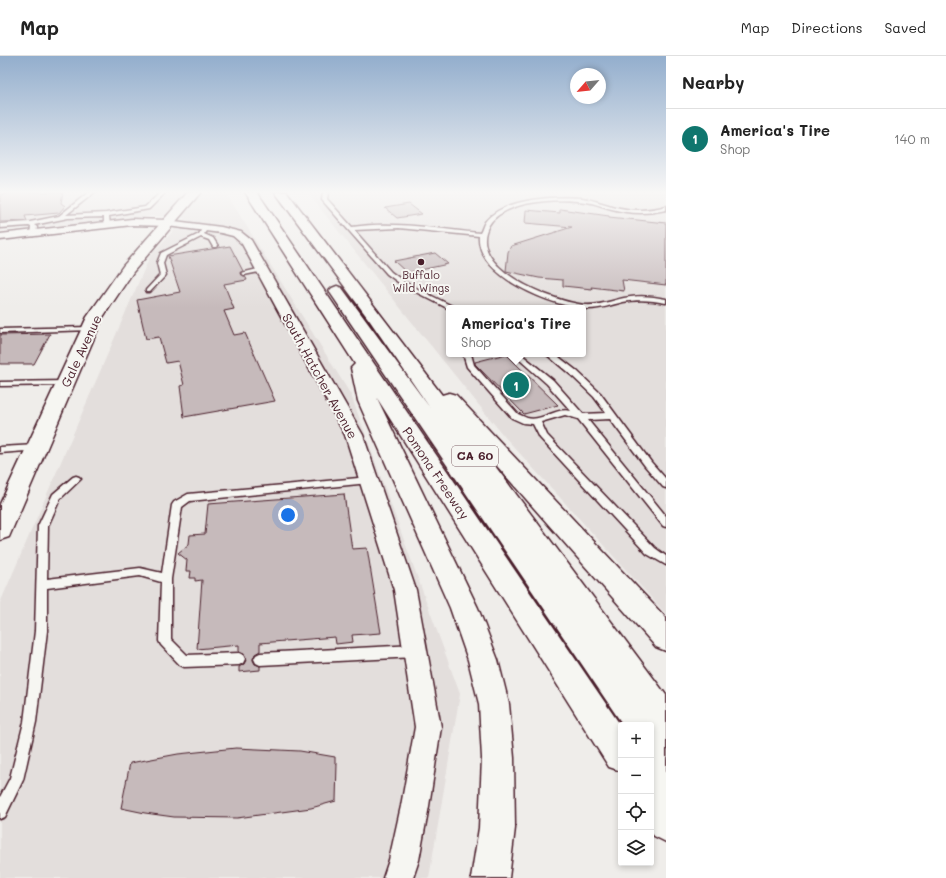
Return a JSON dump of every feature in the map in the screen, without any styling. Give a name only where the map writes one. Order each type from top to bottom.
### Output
[{"type":"main road","name":"Gale Avenue","points":[[0,530],[95,317],[128,269],[162,230]]},
{"type":"main road","name":"Pomona Freeway","points":[[276,230],[358,357],[498,565],[618,750]]},
{"type":"main road","points":[[288,230],[624,722]]},
{"type":"main road","points":[[295,230],[640,722]]},
{"type":"main road","name":"CA 60","points":[[310,230],[376,318],[666,721]]},
{"type":"main road","points":[[376,318],[666,638]]},
{"type":"main road","points":[[358,357],[368,401],[464,608],[483,660],[494,704],[498,758],[497,828],[490,878]]},
{"type":"main road","points":[[621,657],[666,707]]},
{"type":"main road","points":[[654,741],[666,759]]},
{"type":"main road","points":[[654,765],[666,783]]},
{"type":"main road","points":[[654,806],[666,824]]},
{"type":"street","name":"South Hatcher Avenue","points":[[0,237],[27,230]]},
{"type":"street","name":"South Hatcher Avenue","points":[[197,230],[237,234],[247,242],[253,272],[354,435],[405,590],[428,727],[415,806],[404,860],[398,878]]},
{"type":"lane","points":[[351,230],[383,268],[396,279],[414,290],[446,305]]},
{"type":"lane","points":[[439,230],[482,235]]},
{"type":"lane","points":[[484,230],[482,241],[486,254],[501,272],[527,289],[554,299],[580,305]]},
{"type":"lane","points":[[148,291],[163,275],[160,263],[163,254],[203,232],[211,239],[215,246]]},
{"type":"lane","points":[[181,245],[184,253]]},
{"type":"lane","points":[[586,306],[609,305],[618,301],[637,298],[666,301]]},
{"type":"lane","points":[[0,331],[90,329]]},
{"type":"lane","points":[[469,357],[470,365],[515,416],[526,421],[536,421],[565,412],[581,417],[613,416]]},
{"type":"lane","points":[[521,357],[550,382],[581,417],[666,523]]},
{"type":"lane","points":[[554,357],[584,382],[597,395],[648,464],[666,485]]},
{"type":"lane","points":[[0,384],[66,382]]},
{"type":"lane","points":[[536,421],[543,436],[651,551],[666,561]]},
{"type":"lane","points":[[0,450],[36,448]]},
{"type":"lane","points":[[0,812],[16,780],[30,722],[41,631],[43,526],[56,497],[76,479]]},
{"type":"lane","points":[[239,659],[184,660],[165,642],[166,579],[177,505],[188,498],[368,480]]},
{"type":"lane","points":[[42,584],[140,572],[166,579]]},
{"type":"lane","points":[[260,659],[415,651]]},
{"type":"shaded area","points":[[174,230],[249,230],[351,395],[460,694],[429,878],[0,878],[0,603],[150,256]]},
{"type":"shaded area","points":[[338,230],[666,230],[666,614],[503,435]]},
{"type":"building","points":[[561,230],[666,230],[666,285],[622,280],[624,291],[591,287],[592,289],[563,286],[563,280],[539,278],[506,271],[508,252],[511,246]]},
{"type":"building","points":[[230,246],[243,271],[240,273],[245,276],[247,280],[224,284],[234,309],[224,311],[234,335],[245,333],[275,401],[184,417],[180,386],[184,385],[178,361],[166,363],[159,337],[146,339],[137,300],[180,292],[168,256]]},
{"type":"building","name":"Buffalo Wild Wings","points":[[435,253],[448,264],[407,273],[394,261]]},
{"type":"building","points":[[50,334],[34,364],[0,364],[0,335]]},
{"type":"building","points":[[494,357],[509,357],[558,405],[524,414],[475,364],[475,362]]},
{"type":"building","points":[[344,494],[352,549],[367,548],[381,633],[352,635],[353,642],[336,644],[335,637],[260,643],[260,651],[255,654],[253,660],[255,664],[260,666],[260,670],[239,672],[239,667],[244,664],[246,660],[244,654],[239,652],[239,645],[197,649],[202,580],[195,581],[195,578],[190,578],[191,571],[186,571],[187,560],[178,553],[189,544],[190,535],[205,534],[208,504]]},
{"type":"building","points":[[236,748],[300,751],[335,757],[335,763],[337,763],[336,801],[311,808],[237,818],[174,817],[121,808],[130,763],[178,754]]},
{"type":"place","name":"Buffalo Wild Wings","points":[[421,262]]},
{"type":"place","name":"America's Tire","points":[[516,385]]}]
